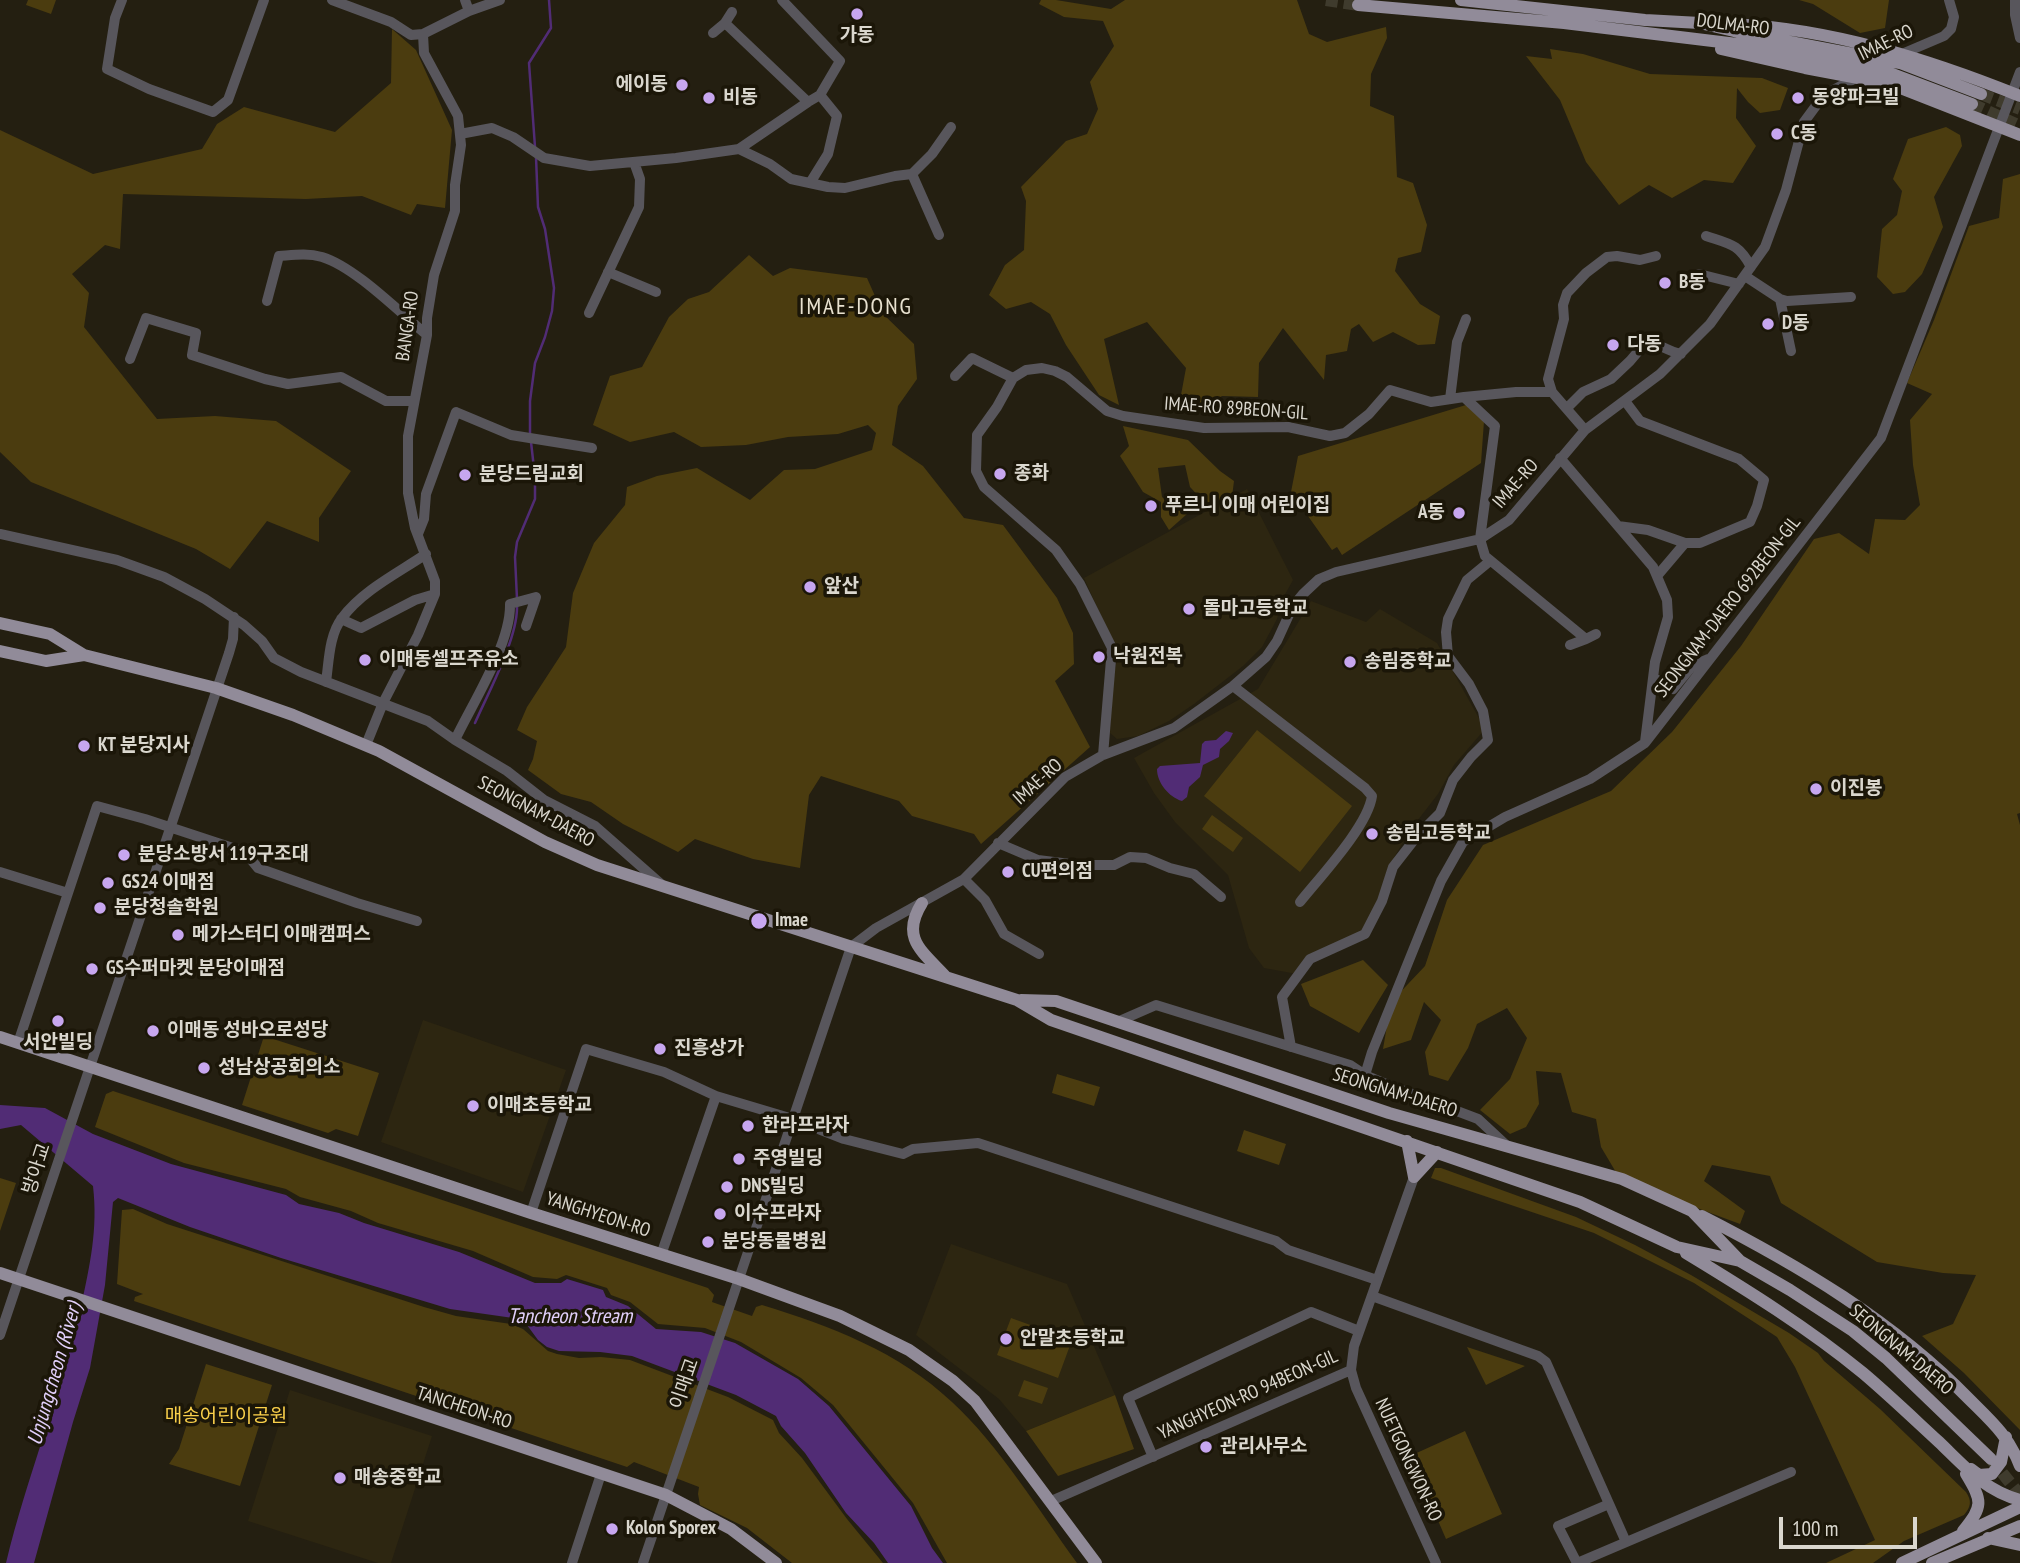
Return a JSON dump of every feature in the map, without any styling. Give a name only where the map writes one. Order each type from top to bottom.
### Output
[{"type":"main road","name":"DOLMA-RO","points":[[1461,0],[1644,20],[1767,26],[1865,50],[1895,68],[1972,104]]},
{"type":"main road","name":"DOLMA-RO","points":[[1358,5],[1564,23],[1762,47],[1856,65],[1895,68],[1982,94]]},
{"type":"main road","points":[[1680,38],[1744,55],[1890,84],[2020,135]]},
{"type":"main road","points":[[1865,50],[1913,56],[2016,94]]},
{"type":"main road","name":"SEONGNAM-DAERO","points":[[0,623],[50,634],[84,655],[216,688],[293,715],[366,745],[569,854],[1017,1000],[1051,1020],[1580,1202],[1677,1247],[1741,1261]]},
{"type":"main road","name":"SEONGNAM-DAERO","points":[[0,651],[46,661],[84,655]]},
{"type":"main road","points":[[922,903],[914,916],[912,932],[920,949],[946,977]]},
{"type":"main road","name":"SEONGNAM-DAERO","points":[[1017,1000],[1056,1001],[1389,1113],[1622,1179],[1692,1211],[1741,1261],[1853,1331],[1916,1385],[1991,1459]]},
{"type":"main road","name":"YANGHYEON-RO","points":[[0,1037],[739,1279],[864,1326],[927,1362],[975,1401],[1096,1563]]},
{"type":"main road","points":[[1407,1142],[1414,1177]]},
{"type":"main road","points":[[1414,1177],[1437,1152]]},
{"type":"main road","points":[[1692,1211],[1776,1255],[1888,1328],[1937,1366],[2006,1437],[2019,1461]]},
{"type":"main road","points":[[1677,1247],[1739,1284],[1841,1355],[1888,1395],[1981,1483],[2002,1495],[2020,1500]]},
{"type":"main road","points":[[0,1273],[19,1280]]},
{"type":"main road","name":"TANCHEON-RO","points":[[19,1280],[666,1495],[731,1528],[776,1563]]},
{"type":"main road","points":[[1957,1459],[1979,1475],[1992,1474],[2001,1462],[2006,1437]]},
{"type":"main road","points":[[1957,1459],[1978,1494],[1980,1503],[1979,1510],[1959,1535]]},
{"type":"main road","points":[[1902,1563],[2020,1507]]},
{"type":"main road","points":[[1932,1563],[2020,1526]]},
{"type":"main road","points":[[1988,1538],[2020,1545]]},
{"type":"street","points":[[122,0],[115,18],[107,69],[149,89],[213,112],[228,100],[264,0]]},
{"type":"street","points":[[332,0],[391,22],[411,35],[423,34],[469,11],[500,0]]},
{"type":"street","points":[[465,0],[469,11]]},
{"type":"street","points":[[460,134],[492,128],[527,145],[544,158],[590,166],[739,149],[820,95],[840,61],[782,0]]},
{"type":"street","name":"IMAE-RO","points":[[851,947],[876,928],[964,879],[1065,777],[1102,755],[1174,728],[1233,686],[1266,657],[1277,641],[1293,606],[1319,579],[1336,572],[1480,539],[1513,517],[1585,430],[1681,354],[1710,324],[1766,245],[1786,190],[1804,122],[1818,103],[1830,92],[1873,67],[1944,36],[1951,29],[1954,17],[1949,0]]},
{"type":"street","points":[[2015,0],[2020,38]]},
{"type":"street","points":[[713,33],[725,23],[732,12]]},
{"type":"street","points":[[725,23],[808,102]]},
{"type":"street","name":"BANGA-RO","points":[[423,34],[424,53],[458,117],[460,134],[455,211],[434,275],[427,335],[408,436],[410,510],[435,581],[435,594]]},
{"type":"street","name":"SEONGNAM-DAERO 692BEON-GIL","points":[[1365,1075],[1441,881],[1463,842],[1505,817],[1590,779],[1645,743],[1881,438],[2000,127],[2016,94],[2020,72]]},
{"type":"street","points":[[810,183],[828,154],[837,116],[820,95]]},
{"type":"street","points":[[739,149],[770,164],[791,179],[845,188],[912,174],[951,127]]},
{"type":"street","points":[[589,313],[639,206],[640,179],[634,162]]},
{"type":"street","points":[[912,174],[939,235]]},
{"type":"street","points":[[1706,236],[1744,252],[1745,276]]},
{"type":"street","points":[[267,301],[279,256],[307,254],[325,258],[345,269],[427,335]]},
{"type":"street","points":[[1585,430],[1576,423],[1552,392],[1548,379],[1564,319],[1563,305],[1567,293],[1586,273],[1607,257],[1640,260],[1656,256]]},
{"type":"street","points":[[608,272],[656,292]]},
{"type":"street","points":[[1699,274],[1745,276],[1787,301],[1851,297]]},
{"type":"street","points":[[1780,299],[1791,351]]},
{"type":"street","points":[[130,359],[146,317],[196,332],[192,355],[265,379],[288,384],[341,377],[386,401],[414,401]]},
{"type":"street","points":[[1466,319],[1457,342],[1450,399],[1516,392],[1552,392]]},
{"type":"street","points":[[1567,408],[1578,396],[1611,379],[1647,341],[1658,343],[1667,351],[1681,354]]},
{"type":"street","points":[[955,376],[972,358],[1013,378],[977,435],[976,471],[984,487],[1056,550],[1080,584],[1112,648],[1102,755]]},
{"type":"street","name":"IMAE-RO 89BEON-GIL","points":[[1013,378],[1026,370],[1042,368],[1055,371],[1067,377],[1107,411],[1123,416],[1204,428],[1288,427],[1330,436],[1345,433],[1369,414],[1390,390],[1431,402],[1450,399]]},
{"type":"street","points":[[1464,397],[1495,426],[1480,539],[1485,556],[1591,637],[1570,645]]},
{"type":"street","points":[[1618,526],[1648,530],[1685,543],[1700,543],[1750,522],[1764,480],[1739,459],[1640,421],[1625,401]]},
{"type":"street","points":[[418,534],[424,519],[426,494],[456,412],[498,431],[520,437],[592,448]]},
{"type":"street","points":[[1560,458],[1632,541],[1657,576],[1667,600],[1668,617],[1654,662],[1645,743]]},
{"type":"street","points":[[0,534],[129,565],[164,577],[234,617],[262,641],[274,658],[301,672],[428,721],[495,764],[544,800],[595,826],[664,887]]},
{"type":"street","points":[[1657,576],[1685,543]]},
{"type":"street","points":[[326,682],[330,648],[341,619],[373,590],[426,554]]},
{"type":"street","points":[[1291,1047],[1282,997],[1310,959],[1365,934],[1382,901],[1393,867],[1418,835],[1440,813],[1453,780],[1488,740],[1483,711],[1469,684],[1448,656],[1446,632],[1448,619],[1466,579],[1490,561]]},
{"type":"street","points":[[341,619],[361,628],[415,600],[435,594]]},
{"type":"street","points":[[366,745],[435,594]]},
{"type":"street","points":[[455,740],[498,651],[510,615],[510,604],[536,597],[526,626]]},
{"type":"street","name":"방아교","points":[[0,1335],[233,639],[234,617]]},
{"type":"street","points":[[1654,678],[1673,689],[1692,666],[1709,658]]},
{"type":"street","points":[[1233,686],[1372,796],[1371,805],[1349,841],[1300,901]]},
{"type":"street","points":[[18,1043],[97,806],[245,852],[258,868],[417,921]]},
{"type":"street","points":[[998,843],[1038,860],[1078,865],[1114,865],[1130,856],[1146,858],[1170,868],[1194,873],[1221,897]]},
{"type":"street","points":[[0,872],[68,893]]},
{"type":"street","points":[[964,879],[985,900],[1004,934],[1039,954]]},
{"type":"street","points":[[739,1279],[851,947]]},
{"type":"street","points":[[1117,1022],[1156,1005],[1328,1056],[1365,1075],[1478,1119],[1508,1148]]},
{"type":"street","points":[[531,1213],[586,1049],[664,1072],[716,1096],[793,1119],[863,1145],[903,1154],[913,1149],[978,1143],[1276,1241],[1288,1250],[1377,1280]]},
{"type":"street","points":[[660,1255],[716,1096]]},
{"type":"street","name":"YANGHYEON-RO 94BEON-GIL","points":[[1051,1501],[1351,1370],[1354,1346],[1414,1177]]},
{"type":"street","name":"이매교","points":[[666,1495],[739,1279]]},
{"type":"street","points":[[1371,1296],[1538,1356],[1546,1362],[1626,1542]]},
{"type":"street","points":[[1153,1457],[1128,1398],[1311,1312],[1359,1331]]},
{"type":"street","name":"NUETGONGWON-RO","points":[[1351,1370],[1356,1388],[1436,1563]]},
{"type":"street","points":[[1609,1504],[1558,1526],[1577,1563],[1791,1472]]},
{"type":"street","points":[[572,1563],[601,1474]]},
{"type":"street","points":[[643,1563],[666,1495]]},
{"type":"shaded area","name":"돌마고등학교","points":[[1247,489],[1293,580],[1283,598],[1277,619],[1262,647],[1243,666],[1194,704],[1169,721],[1138,736],[1117,739],[1110,733],[1113,681],[1118,654],[1084,578]]},
{"type":"shaded area","points":[[1311,601],[1366,622],[1380,609],[1437,643],[1485,729],[1454,765],[1438,794],[1411,829],[1393,859],[1380,900],[1362,932],[1311,955],[1297,974],[1264,968],[1249,948],[1228,875],[1175,822],[1134,758],[1258,689]]},
{"type":"shaded area","name":"이매초등학교","points":[[423,1020],[566,1070],[523,1192],[381,1142]]},
{"type":"shaded area","name":"안말초등학교","points":[[951,1244],[1067,1284],[1115,1395],[1026,1431],[999,1399],[916,1335]]},
{"type":"shaded area","name":"매송중학교","points":[[290,1390],[432,1436],[391,1563],[378,1563],[248,1521]]},
{"type":"green space","points":[[28,0],[56,0],[51,14],[26,5]]},
{"type":"green space","points":[[1041,0],[1111,9],[1125,0],[1297,0],[1309,34],[1327,42],[1386,27],[1387,38],[1371,74],[1370,106],[1394,116],[1397,177],[1413,183],[1427,225],[1421,252],[1398,258],[1395,271],[1420,304],[1440,316],[1435,344],[1418,345],[1393,332],[1373,342],[1359,324],[1351,329],[1347,351],[1326,355],[1324,380],[1283,328],[1259,363],[1258,397],[1222,396],[1201,410],[1181,395],[1186,368],[1147,322],[1104,339],[1119,405],[1099,395],[1066,345],[1050,314],[1031,302],[1006,309],[989,295],[1005,265],[1024,250],[1026,201],[1021,187],[1066,141],[1087,134],[1098,109],[1090,82],[1114,46],[1103,21],[1064,17],[1039,4]]},
{"type":"green space","points":[[1799,0],[1889,0],[1885,28],[1860,33],[1813,4]]},
{"type":"green space","points":[[392,29],[416,50],[452,130],[445,208],[417,204],[411,215],[362,196],[306,199],[123,194],[120,249],[105,245],[72,274],[89,293],[84,327],[157,419],[215,416],[276,421],[351,471],[319,518],[319,542],[267,521],[230,569],[196,549],[31,482],[0,452],[0,130],[93,174],[202,149],[217,124],[244,107],[335,132],[391,83]]},
{"type":"green space","points":[[1550,49],[1583,54],[1650,74],[1762,78],[1788,88],[1780,110],[1760,113],[1737,88],[1736,118],[1756,146],[1733,183],[1704,180],[1672,198],[1649,185],[1619,205],[1586,162],[1560,100],[1526,56],[1552,59]]},
{"type":"green space","points":[[1946,127],[1960,135],[1962,146],[1934,197],[1943,227],[1922,274],[1905,292],[1893,294],[1877,277],[1882,229],[1897,215],[1902,191],[1893,179],[1908,139]]},
{"type":"green space","points":[[2020,174],[2020,813],[2017,814],[2020,825],[2020,1430],[1964,1373],[1922,1336],[1953,1324],[1976,1275],[1943,1273],[1877,1262],[1781,1203],[1770,1176],[1712,1165],[1704,1181],[1745,1211],[1740,1224],[1662,1195],[1617,1174],[1601,1147],[1596,1119],[1572,1112],[1561,1073],[1536,1071],[1539,1104],[1526,1127],[1510,1134],[1480,1110],[1510,1079],[1527,1038],[1507,1008],[1477,1024],[1468,1048],[1448,1081],[1429,1075],[1425,1052],[1441,1020],[1424,1002],[1411,1040],[1383,1049],[1391,1002],[1425,966],[1447,900],[1483,845],[1611,791],[1672,732],[1741,646],[1814,539],[1839,533],[1869,554],[1875,519],[1905,520],[1920,505],[1913,465],[1910,420],[1932,394],[1907,383],[1969,226],[1999,218],[2003,179]]},
{"type":"green space","points":[[749,255],[773,276],[790,268],[867,278],[883,314],[914,344],[917,379],[898,406],[892,445],[923,466],[964,518],[1003,525],[1057,598],[1073,633],[1074,664],[1055,681],[1090,747],[981,844],[974,834],[912,816],[899,801],[821,776],[809,795],[800,868],[753,859],[695,839],[678,852],[623,824],[591,802],[561,794],[528,770],[537,741],[517,730],[527,707],[566,647],[573,593],[594,543],[625,505],[627,487],[657,476],[697,468],[750,500],[784,470],[815,469],[872,450],[876,433],[868,425],[838,434],[788,437],[746,445],[701,447],[674,432],[630,442],[593,425],[610,376],[642,367],[669,317],[688,299],[709,292]]},
{"type":"green space","points":[[1466,405],[1484,421],[1481,463],[1342,555],[1337,547],[1332,550],[1291,492],[1298,456]]},
{"type":"green space","points":[[1123,426],[1188,440],[1234,481],[1232,497],[1206,504],[1190,487],[1185,465],[1158,468],[1162,497],[1176,509],[1185,500],[1187,514],[1169,530],[1161,517],[1161,502],[1143,492],[1120,456],[1129,446]]},
{"type":"green space","points":[[1257,730],[1352,806],[1300,872],[1204,796]]},
{"type":"green space","points":[[1212,815],[1243,838],[1233,852],[1202,829]]},
{"type":"green space","points":[[1363,960],[1388,985],[1359,1033],[1310,1006],[1301,984]]},
{"type":"green space","points":[[264,1036],[379,1073],[358,1136],[336,1129],[328,1133],[242,1105]]},
{"type":"green space","points":[[1057,1074],[1100,1087],[1094,1106],[1052,1093]]},
{"type":"green space","points":[[113,1091],[708,1288],[714,1295],[712,1302],[752,1316],[756,1307],[762,1305],[863,1343],[887,1355],[931,1384],[969,1419],[1018,1479],[1077,1563],[947,1563],[913,1503],[833,1405],[801,1378],[741,1342],[705,1328],[658,1324],[630,1302],[611,1295],[607,1288],[566,1275],[557,1279],[533,1277],[473,1251],[378,1223],[351,1211],[300,1197],[286,1189],[184,1163],[95,1127],[106,1094]]},
{"type":"green space","points":[[1244,1130],[1286,1144],[1279,1165],[1237,1151]]},
{"type":"green space","points":[[1435,1168],[1576,1217],[1691,1275],[1789,1333],[1818,1353],[1966,1492],[1970,1501],[1966,1512],[1904,1541],[1873,1563],[1826,1563],[1875,1540],[1795,1367],[1777,1337],[1694,1283],[1594,1233],[1431,1178]]},
{"type":"green space","points":[[0,1178],[16,1183],[0,1231]]},
{"type":"green space","points":[[133,1209],[167,1224],[424,1307],[456,1316],[511,1324],[523,1329],[548,1351],[557,1354],[579,1358],[630,1360],[728,1397],[773,1420],[779,1433],[802,1458],[883,1563],[792,1563],[747,1528],[700,1505],[699,1487],[634,1462],[627,1467],[134,1301],[135,1297],[143,1294],[117,1284],[122,1210]]},
{"type":"green space","points":[[1011,1318],[1072,1340],[1058,1378],[997,1355]]},
{"type":"green space","points":[[1467,1347],[1525,1366],[1486,1385]]},
{"type":"green space","name":"매송어린이공원","points":[[206,1364],[272,1385],[240,1486],[169,1464],[179,1449]]},
{"type":"green space","points":[[1024,1380],[1048,1388],[1042,1404],[1018,1396]]},
{"type":"green space","points":[[1115,1395],[1134,1449],[1058,1476],[1026,1431]]},
{"type":"green space","points":[[1465,1431],[1502,1514],[1446,1539],[1410,1456]]},
{"type":"water","points":[[1226,731],[1233,733],[1229,741],[1220,749],[1219,757],[1203,765],[1200,777],[1189,787],[1187,797],[1182,801],[1168,793],[1161,784],[1157,769],[1160,766],[1200,763],[1202,744],[1216,740]]},
{"type":"water","name":"Tancheon Stream","points":[[0,1105],[45,1108],[93,1134],[171,1164],[286,1195],[299,1204],[339,1213],[459,1252],[535,1283],[561,1283],[567,1279],[603,1290],[606,1297],[628,1306],[656,1329],[701,1332],[735,1343],[798,1379],[829,1406],[911,1506],[932,1548],[943,1563],[888,1563],[874,1543],[846,1513],[776,1416],[736,1395],[632,1356],[559,1351],[547,1347],[527,1325],[513,1318],[450,1309],[281,1258],[190,1227],[118,1198],[113,1202],[105,1285],[90,1368],[34,1563],[6,1563],[73,1339],[90,1261],[94,1217],[93,1186],[21,1125],[0,1129]]},
{"type":"waterway","points":[[535,147],[529,63],[551,28],[549,0]]},
{"type":"waterway","points":[[530,436],[530,401],[535,363],[552,311],[554,288],[545,229],[538,207],[536,157]]},
{"type":"waterway","points":[[517,599],[517,542],[535,499],[531,442]]},
{"type":"waterway","points":[[475,723],[508,649],[517,606]]},
{"type":"tunnel","points":[[1326,0],[1358,5]]},
{"type":"tunnel","points":[[1981,94],[2020,109]]},
{"type":"tunnel","points":[[1972,104],[2020,126]]},
{"type":"tunnel","points":[[1991,1459],[2020,1495]]},
{"type":"place","name":"가동","points":[[857,14]]},
{"type":"place","name":"에이동","points":[[682,85]]},
{"type":"place","name":"비동","points":[[709,98]]},
{"type":"place","name":"동양파크빌","points":[[1798,98]]},
{"type":"place","name":"C동","points":[[1777,134]]},
{"type":"place","name":"B동","points":[[1665,283]]},
{"type":"place","name":"D동","points":[[1768,324]]},
{"type":"place","name":"다동","points":[[1613,345]]},
{"type":"place","name":"종화","points":[[1000,474]]},
{"type":"place","name":"분당드림교회","points":[[465,475]]},
{"type":"place","name":"푸르니 이매 어린이집","points":[[1151,506]]},
{"type":"place","name":"A동","points":[[1459,513]]},
{"type":"place","name":"앞산","points":[[810,587]]},
{"type":"place","name":"돌마고등학교","points":[[1189,609]]},
{"type":"place","name":"낙원전복","points":[[1099,657]]},
{"type":"place","name":"이매동셀프주유소","points":[[365,660]]},
{"type":"place","name":"송림중학교","points":[[1350,662]]},
{"type":"place","name":"KT 분당지사","points":[[84,746]]},
{"type":"place","name":"이진봉","points":[[1816,789]]},
{"type":"place","name":"송림고등학교","points":[[1372,834]]},
{"type":"place","name":"분당소방서 119구조대","points":[[124,855]]},
{"type":"place","name":"CU편의점","points":[[1008,872]]},
{"type":"place","name":"GS24 이매점","points":[[108,883]]},
{"type":"place","name":"분당청솔학원","points":[[100,908]]},
{"type":"place","name":"Imae","points":[[759,921]]},
{"type":"place","name":"메가스터디 이매캠퍼스","points":[[178,935]]},
{"type":"place","name":"GS수퍼마켓 분당이매점","points":[[92,969]]},
{"type":"place","name":"서안빌딩","points":[[58,1021]]},
{"type":"place","name":"이매동 성바오로성당","points":[[153,1031]]},
{"type":"place","name":"진흥상가","points":[[660,1049]]},
{"type":"place","name":"성남상공회의소","points":[[204,1068]]},
{"type":"place","name":"이매초등학교","points":[[473,1106]]},
{"type":"place","name":"한라프라자","points":[[748,1126]]},
{"type":"place","name":"주영빌딩","points":[[739,1159]]},
{"type":"place","name":"DNS빌딩","points":[[727,1187]]},
{"type":"place","name":"이수프라자","points":[[720,1214]]},
{"type":"place","name":"분당동물병원","points":[[708,1242]]},
{"type":"place","name":"안말초등학교","points":[[1006,1339]]},
{"type":"place","name":"관리사무소","points":[[1206,1447]]},
{"type":"place","name":"매송중학교","points":[[340,1478]]},
{"type":"place","name":"Kolon Sporex","points":[[612,1529]]},
{"type":"district","name":"IMAE-DONG","points":[[856,307]]},
{"type":"water label","name":"Unjungcheon (River)","points":[[55,1374]]}]
